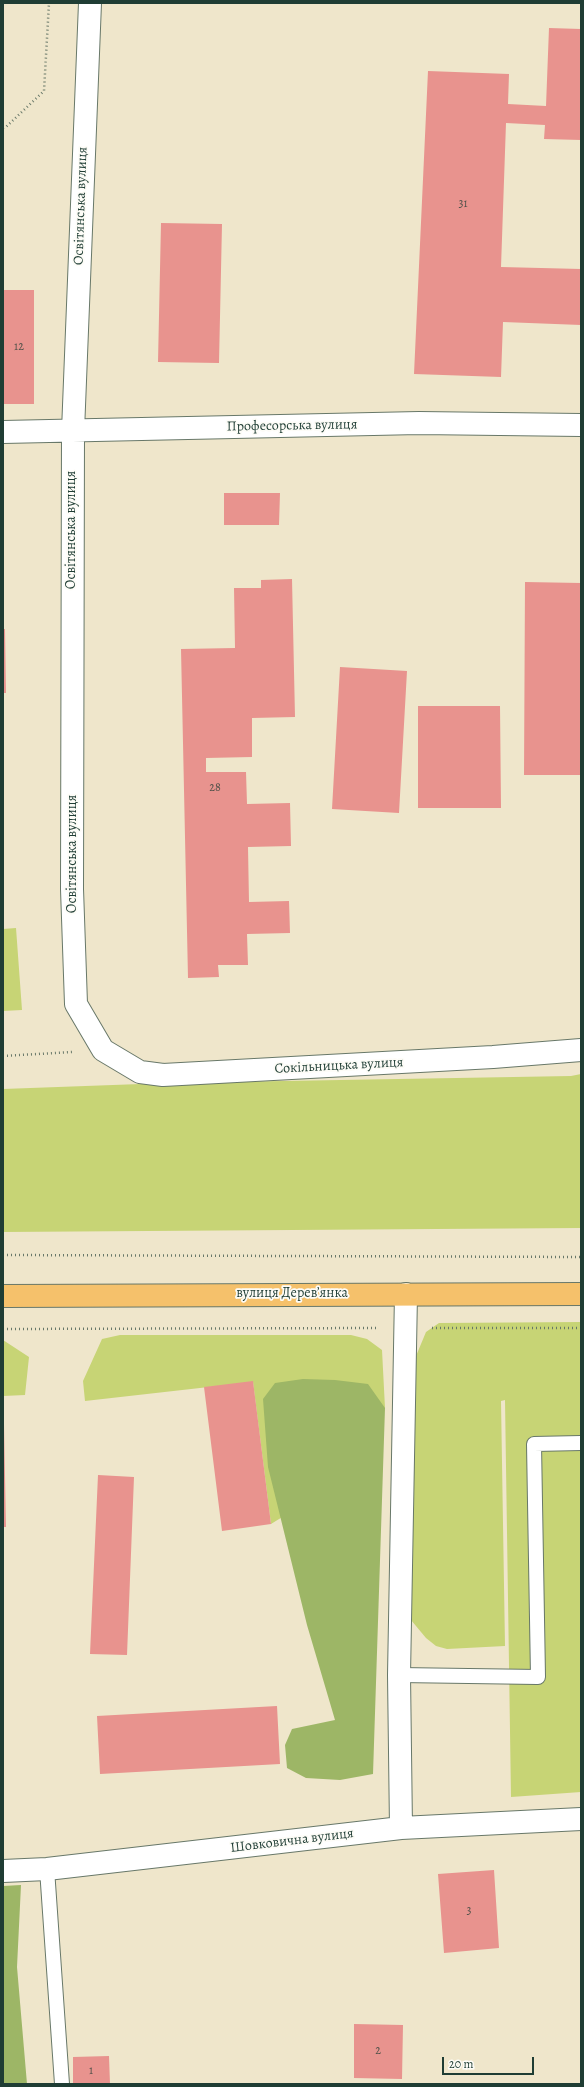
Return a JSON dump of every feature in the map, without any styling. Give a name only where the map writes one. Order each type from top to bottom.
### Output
[{"type":"main road","name":"вулиця Дерев’янка","points":[[3,1296],[581,1294]]},
{"type":"street","name":"Освітянська вулиця","points":[[90,3],[73,431],[72,889],[76,1004],[103,1050]]},
{"type":"street","name":"Професорська вулиця","points":[[3,432],[419,423],[581,425]]},
{"type":"street","name":"Сокільницька вулиця","points":[[103,1050],[140,1072],[163,1075],[493,1057],[581,1050]]},
{"type":"street","points":[[401,1828],[399,1674],[406,1294]]},
{"type":"street","name":"Шовковична вулиця","points":[[3,1871],[46,1869],[401,1828],[581,1819]]},
{"type":"lane","points":[[399,1674],[538,1677],[534,1444],[581,1443]]},
{"type":"lane","points":[[46,1869],[62,2084]]},
{"type":"path","points":[[3,128],[6,127],[44,90],[49,3]]},
{"type":"path","points":[[3,1056],[103,1050]]},
{"type":"path","points":[[3,1256],[581,1257]]},
{"type":"path","points":[[3,1329],[581,1328]]},
{"type":"green space","points":[[16,928],[22,1010],[3,1011],[3,929]]},
{"type":"green space","points":[[581,1074],[581,1228],[3,1232],[3,1089],[168,1083],[571,1076]]},
{"type":"green space","points":[[581,1322],[581,1792],[511,1797],[505,1400],[501,1401],[505,1646],[447,1649],[436,1646],[426,1638],[411,1620],[416,1356],[426,1332],[439,1323]]},
{"type":"green space","points":[[120,1335],[351,1335],[367,1339],[382,1350],[385,1408],[321,1493],[271,1524],[253,1382],[85,1401],[83,1381],[102,1339]]},
{"type":"green space","points":[[3,1340],[29,1357],[25,1395],[3,1396]]},
{"type":"green space","points":[[303,1379],[335,1380],[368,1384],[385,1408],[373,1774],[340,1780],[306,1778],[287,1768],[285,1745],[292,1729],[335,1720],[307,1625],[268,1467],[263,1399],[275,1383]]},
{"type":"green space","points":[[21,1885],[17,1967],[27,2084],[3,2084],[3,1886]]},
{"type":"building","points":[[549,28],[581,29],[581,140],[544,139],[545,125],[506,123],[501,267],[581,269],[581,325],[503,322],[501,377],[414,374],[428,71],[509,74],[508,104],[546,106]]},
{"type":"building","points":[[161,223],[222,224],[219,363],[158,362]]},
{"type":"building","points":[[3,290],[34,290],[34,404],[3,404]]},
{"type":"building","points":[[224,493],[280,493],[279,525],[224,525]]},
{"type":"building","points":[[292,579],[295,717],[252,718],[252,757],[206,758],[206,772],[246,772],[247,804],[290,803],[291,846],[248,847],[249,902],[289,901],[290,933],[247,934],[248,965],[218,965],[219,977],[188,978],[181,649],[235,648],[234,588],[261,588],[261,580]]},
{"type":"building","points":[[525,582],[581,583],[581,775],[524,775]]},
{"type":"building","points":[[3,629],[5,629],[6,693],[3,693]]},
{"type":"building","points":[[340,667],[407,671],[399,813],[332,809]]},
{"type":"building","points":[[418,706],[500,706],[501,808],[418,808]]},
{"type":"building","points":[[253,1381],[271,1524],[222,1531],[204,1387]]},
{"type":"building","points":[[4,1424],[6,1527],[3,1527]]},
{"type":"building","points":[[98,1475],[134,1477],[127,1655],[90,1654]]},
{"type":"building","points":[[277,1706],[280,1764],[100,1774],[97,1716]]},
{"type":"building","points":[[494,1870],[499,1948],[444,1953],[438,1874]]},
{"type":"building","points":[[354,2024],[403,2025],[402,2079],[354,2078]]},
{"type":"building","points":[[109,2056],[110,2084],[73,2084],[73,2057]]}]
